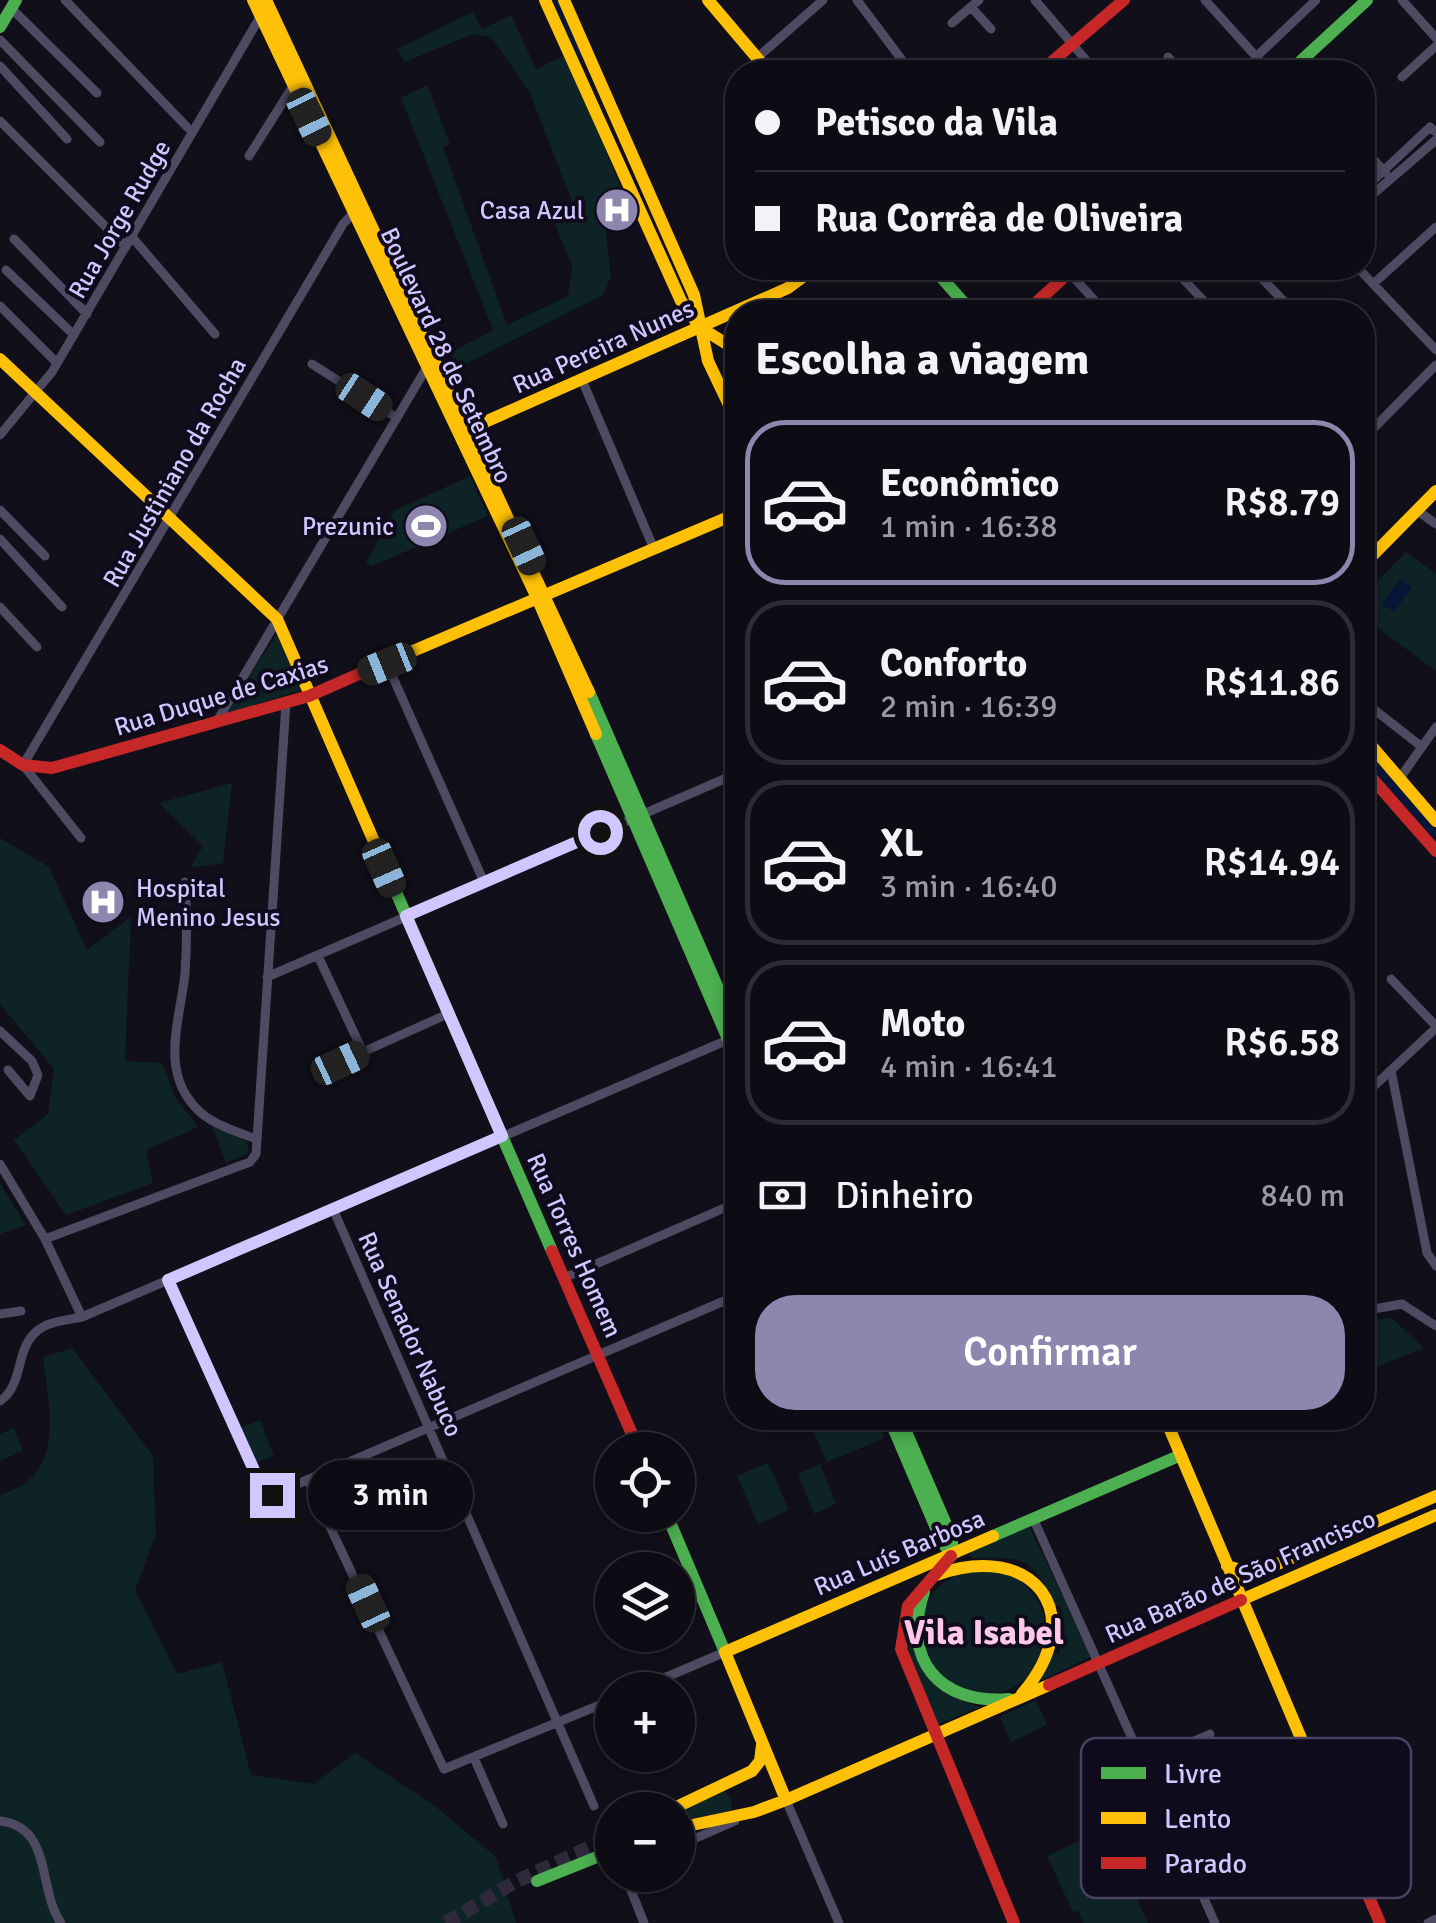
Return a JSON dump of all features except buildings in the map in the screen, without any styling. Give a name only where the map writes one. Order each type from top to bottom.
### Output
[{"type":"main road","name":"Boulevard 28 de Setembro","points":[[253,0],[360,209],[543,597],[634,817],[725,1016]]},
{"type":"main road","name":"Boulevard 28 de Setembro","points":[[266,0],[298,82]]},
{"type":"main road","points":[[544,0],[680,301],[701,328],[725,342]]},
{"type":"main road","points":[[564,0],[694,295],[708,360],[725,396]]},
{"type":"main road","points":[[708,0],[757,58]]},
{"type":"main road","points":[[1054,60],[1124,0]]},
{"type":"main road","points":[[1304,60],[1367,0]]},
{"type":"main road","points":[[0,27],[13,4]]},
{"type":"main road","points":[[592,106],[607,98]]},
{"type":"main road","points":[[602,129],[607,120],[616,120]]},
{"type":"main road","name":"Boulevard 28 de Setembro","points":[[360,209],[427,367],[465,431]]},
{"type":"main road","name":"Rua Pereira Nunes","points":[[762,300],[799,280]]},
{"type":"main road","points":[[944,280],[961,300]]},
{"type":"main road","points":[[1040,300],[1060,280]]},
{"type":"main road","name":"Rua Pereira Nunes","points":[[465,431],[725,317]]},
{"type":"main road","points":[[0,359],[277,619]]},
{"type":"main road","points":[[1375,553],[1436,492]]},
{"type":"main road","name":"Rua Duque de Caxias","points":[[23,765],[52,768],[309,696],[725,519]]},
{"type":"main road","name":"Rua Torres Homem","points":[[277,619],[631,1432]]},
{"type":"main road","points":[[0,750],[23,765]]},
{"type":"main road","points":[[1375,750],[1436,821]]},
{"type":"main road","points":[[1375,782],[1436,852]]},
{"type":"main road","points":[[894,1430],[942,1542],[952,1555],[1016,1568],[1033,1582],[1048,1605],[1052,1646],[1018,1696],[990,1701],[956,1695],[930,1675],[918,1654],[914,1624],[933,1578],[978,1563]]},
{"type":"main road","points":[[905,1430],[952,1538],[952,1555],[908,1606],[900,1635],[905,1666],[1014,1923]]},
{"type":"main road","points":[[1170,1430],[1301,1738]]},
{"type":"main road","name":"Rua Luís Barbosa","points":[[725,1652],[1180,1455]]},
{"type":"main road","name":"Rua Barão de São Francisco","points":[[1227,1566],[1254,1574],[1436,1496]]},
{"type":"main road","name":"Rua Barão de São Francisco","points":[[754,1812],[1436,1514]]},
{"type":"main road","points":[[674,1532],[786,1800]]},
{"type":"main road","points":[[695,1798],[756,1768],[762,1757],[761,1740]]},
{"type":"main road","points":[[695,1824],[754,1812]]},
{"type":"main road","points":[[537,1881],[595,1858]]},
{"type":"main road","points":[[1369,1898],[1380,1923]]},
{"type":"street","points":[[65,0],[188,128]]},
{"type":"street","points":[[757,58],[822,0]]},
{"type":"street","points":[[857,0],[902,60]]},
{"type":"street","points":[[1036,0],[1086,60]]},
{"type":"street","points":[[1205,0],[1259,60]]},
{"type":"street","points":[[1256,57],[1316,0]]},
{"type":"street","points":[[1402,0],[1436,38]]},
{"type":"street","points":[[13,4],[98,93]]},
{"type":"street","points":[[952,23],[975,4],[992,29]]},
{"type":"street","name":"Rua Jorge Rudge","points":[[0,434],[57,363],[260,16]]},
{"type":"street","points":[[0,40],[100,142]]},
{"type":"street","points":[[1402,77],[1436,46]]},
{"type":"street","points":[[0,66],[67,140]]},
{"type":"street","points":[[249,156],[298,82]]},
{"type":"street","points":[[0,120],[129,242],[214,334]]},
{"type":"street","points":[[1388,175],[1430,127],[1436,132]]},
{"type":"street","points":[[1388,175],[1436,140]]},
{"type":"street","points":[[1375,161],[1388,175]]},
{"type":"street","name":"Rua Justiniano da Rocha","points":[[23,765],[168,519],[360,209]]},
{"type":"street","points":[[1373,284],[1434,232]]},
{"type":"street","points":[[14,238],[87,314]]},
{"type":"street","points":[[6,270],[74,334]]},
{"type":"street","points":[[1079,280],[1095,300]]},
{"type":"street","points":[[1184,280],[1203,300]]},
{"type":"street","points":[[1263,280],[1283,300]]},
{"type":"street","points":[[1369,280],[1436,350]]},
{"type":"street","points":[[0,306],[57,363]]},
{"type":"street","points":[[312,364],[396,418]]},
{"type":"street","points":[[1375,427],[1436,365]]},
{"type":"street","points":[[217,722],[427,367]]},
{"type":"street","points":[[582,380],[654,549]]},
{"type":"street","points":[[0,510],[44,556]]},
{"type":"street","points":[[1418,511],[1436,524]]},
{"type":"street","points":[[0,539],[62,607]]},
{"type":"street","points":[[0,608],[37,646]]},
{"type":"street","points":[[387,664],[484,882]]},
{"type":"street","points":[[45,1239],[250,1162],[256,1154],[286,703]]},
{"type":"street","points":[[1375,710],[1422,747]]},
{"type":"street","points":[[1400,778],[1436,727]]},
{"type":"street","points":[[23,765],[81,838]]},
{"type":"street","points":[[267,978],[725,778]]},
{"type":"street","points":[[185,882],[185,972],[173,1056],[176,1072],[188,1098],[208,1119],[256,1139]]},
{"type":"street","points":[[318,956],[363,1052]]},
{"type":"street","points":[[1375,1086],[1436,1027],[1391,979]]},
{"type":"street","points":[[317,1073],[450,1013]]},
{"type":"street","points":[[2,1031],[32,1061],[39,1082],[34,1092],[27,1097],[8,1070]]},
{"type":"street","points":[[0,1402],[14,1386],[24,1345],[33,1334],[56,1321],[82,1316],[168,1280],[725,1040]]},
{"type":"street","points":[[1391,1070],[1424,1243],[1436,1266]]},
{"type":"street","points":[[0,1164],[45,1239],[82,1316]]},
{"type":"street","points":[[564,1278],[725,1208]]},
{"type":"street","name":"Rua Senador Nabuco","points":[[333,1209],[594,1806]]},
{"type":"street","points":[[168,1280],[263,1490],[272,1495],[725,1301]]},
{"type":"street","points":[[1375,1309],[1402,1304],[1436,1326]]},
{"type":"street","points":[[0,1314],[20,1311]]},
{"type":"street","points":[[308,1480],[440,1764],[450,1769],[475,1760],[595,1707]]},
{"type":"street","points":[[1034,1518],[1130,1738]]},
{"type":"street","name":"Rua Luís Barbosa","points":[[678,1672],[725,1652]]},
{"type":"street","points":[[1201,1738],[1210,1734]]},
{"type":"street","points":[[475,1760],[503,1824]]},
{"type":"street","points":[[786,1800],[839,1923]]},
{"type":"street","name":"Rua Barão de São Francisco","points":[[695,1838],[754,1812]]},
{"type":"street","points":[[0,1821],[20,1826],[37,1843],[47,1896],[62,1923]]},
{"type":"street","points":[[632,1892],[644,1923]]},
{"type":"street","points":[[1204,1898],[1215,1923]]},
{"type":"street","points":[[1428,1923],[1436,1919]]},
{"type":"green space","points":[[473,12],[482,29],[511,15],[536,69],[566,55],[623,192],[603,202],[611,277],[603,295],[456,369],[450,353],[493,330],[401,98],[427,85],[450,144],[443,147],[507,325],[568,296],[572,266],[554,222],[576,211],[529,91],[491,37],[473,34],[405,62],[397,49]]},
{"type":"green space","name":"Prezunic","points":[[470,476],[488,516],[372,566],[366,562],[394,511]]},
{"type":"green space","points":[[1406,552],[1436,574],[1436,671],[1375,626],[1375,584]]},
{"type":"green space","points":[[277,634],[302,690],[224,714]]},
{"type":"green space","points":[[232,783],[223,863],[190,868],[203,846],[159,803]]},
{"type":"green space","points":[[0,838],[49,867],[87,950],[131,917],[125,1061],[162,1063],[175,1097],[198,1127],[146,1150],[153,1183],[66,1215],[14,1140],[48,1114],[54,1069],[0,1004]]},
{"type":"green space","points":[[212,1126],[247,1141],[249,1153],[226,1163]]},
{"type":"green space","points":[[0,1183],[26,1225],[0,1234]]},
{"type":"green space","points":[[1392,1318],[1424,1348],[1375,1367],[1375,1320]]},
{"type":"green space","points":[[72,1348],[153,1456],[156,1533],[135,1591],[177,1674],[222,1662],[251,1775],[314,1784],[355,1753],[435,1806],[496,1857],[516,1923],[0,1923],[0,1495],[21,1486],[36,1473],[45,1457],[50,1419],[43,1357]]},
{"type":"green space","points":[[260,1420],[274,1456],[255,1463],[241,1428]]},
{"type":"green space","points":[[14,1428],[23,1451],[0,1461],[0,1434]]},
{"type":"green space","points":[[813,1430],[881,1430],[885,1438],[827,1462]]},
{"type":"green space","points":[[768,1463],[789,1510],[758,1524],[737,1476]]},
{"type":"green space","points":[[820,1464],[836,1504],[814,1514],[798,1474]]},
{"type":"green space","points":[[1029,1526],[1092,1656],[1043,1680],[1053,1653],[1059,1655],[1063,1643],[1060,1605],[1054,1607],[1040,1578],[1025,1563],[1005,1558],[972,1558],[968,1553]]},
{"type":"green space","points":[[983,1569],[1007,1574],[1027,1588],[1041,1608],[1046,1632],[1041,1656],[1027,1676],[1007,1690],[983,1695],[959,1690],[939,1676],[925,1656],[920,1632],[925,1608],[939,1588],[959,1574]]},
{"type":"green space","points":[[909,1629],[916,1658],[931,1680],[953,1696],[981,1707],[938,1724],[906,1650]]},
{"type":"green space","points":[[1036,1700],[1047,1725],[1011,1742],[1000,1717]]},
{"type":"green space","points":[[722,1789],[731,1798],[732,1810],[695,1819],[695,1804]]},
{"type":"green space","points":[[1081,1840],[1081,1898],[1137,1898],[1148,1923],[1083,1923],[1078,1910],[1073,1912],[1047,1856]]},
{"type":"water","points":[[1400,579],[1412,587],[1394,612],[1382,604]]},
{"type":"waterway","points":[[556,0],[579,52]]},
{"type":"waterway","points":[[1375,765],[1436,834]]},
{"type":"tunnel","points":[[446,1923],[513,1883],[595,1845]]},
{"type":"traffic: fast","points":[[0,27],[16,0]]},
{"type":"traffic: fast","points":[[1302,60],[1367,0]]},
{"type":"traffic: fast","points":[[944,280],[961,300]]},
{"type":"traffic: fast","points":[[589,692],[725,1004]]},
{"type":"traffic: fast","points":[[596,734],[725,1032]]},
{"type":"traffic: fast","points":[[376,846],[552,1251]]},
{"type":"traffic: fast","points":[[894,1430],[942,1542],[952,1555]]},
{"type":"traffic: fast","points":[[905,1430],[952,1538],[952,1554]]},
{"type":"traffic: fast","points":[[993,1536],[1181,1455]]},
{"type":"traffic: fast","points":[[674,1532],[725,1652]]},
{"type":"traffic: fast","points":[[924,1592],[918,1638],[922,1657],[932,1673],[963,1694],[1009,1699]]},
{"type":"traffic: fast","points":[[537,1881],[595,1858]]},
{"type":"traffic: slow","points":[[253,0],[538,600],[596,734]]},
{"type":"traffic: slow","points":[[266,0],[589,692]]},
{"type":"traffic: slow","points":[[545,0],[681,301],[697,323]]},
{"type":"traffic: slow","points":[[564,0],[694,295],[708,361],[725,397]]},
{"type":"traffic: slow","points":[[708,0],[759,60]]},
{"type":"traffic: slow","points":[[761,300],[799,280]]},
{"type":"traffic: slow","points":[[460,433],[725,316]]},
{"type":"traffic: slow","points":[[701,328],[725,343]]},
{"type":"traffic: slow","points":[[0,359],[277,619],[376,846]]},
{"type":"traffic: slow","points":[[1375,553],[1436,491]]},
{"type":"traffic: slow","points":[[359,674],[725,519]]},
{"type":"traffic: slow","points":[[1375,750],[1436,821]]},
{"type":"traffic: slow","points":[[1170,1430],[1301,1738]]},
{"type":"traffic: slow","points":[[1227,1566],[1254,1574],[1436,1496]]},
{"type":"traffic: slow","points":[[1241,1600],[1436,1515]]},
{"type":"traffic: slow","points":[[786,1800],[725,1652],[993,1536]]},
{"type":"traffic: slow","points":[[936,1575],[970,1567],[1000,1567],[1024,1576],[1041,1591],[1051,1612],[1051,1636],[1042,1664],[1022,1694]]},
{"type":"traffic: slow","points":[[695,1824],[754,1812],[786,1800],[1049,1685]]},
{"type":"traffic: slow","points":[[695,1798],[752,1771],[760,1761],[762,1745]]},
{"type":"traffic: jam","points":[[1054,60],[1124,0]]},
{"type":"traffic: jam","points":[[1039,300],[1061,280]]},
{"type":"traffic: jam","points":[[0,750],[23,765],[52,768],[309,696],[359,674]]},
{"type":"traffic: jam","points":[[1375,782],[1436,851]]},
{"type":"traffic: jam","points":[[552,1251],[631,1432]]},
{"type":"traffic: jam","points":[[951,1556],[908,1606],[901,1649],[1014,1923]]},
{"type":"traffic: jam","points":[[1049,1685],[1241,1600]]},
{"type":"traffic: jam","points":[[1369,1898],[1380,1923]]},
{"type":"place","name":"Casa Azul","points":[[617,210]]},
{"type":"place","name":"Prezunic","points":[[426,526]]},
{"type":"place","name":"Hospital Menino Jesus","points":[[103,902]]},
{"type":"district","name":"Vila Isabel","points":[[984,1632]]},
{"type":"route","points":[[272,1495],[263,1490],[168,1280],[502,1136],[406,916],[600,832]]}]
